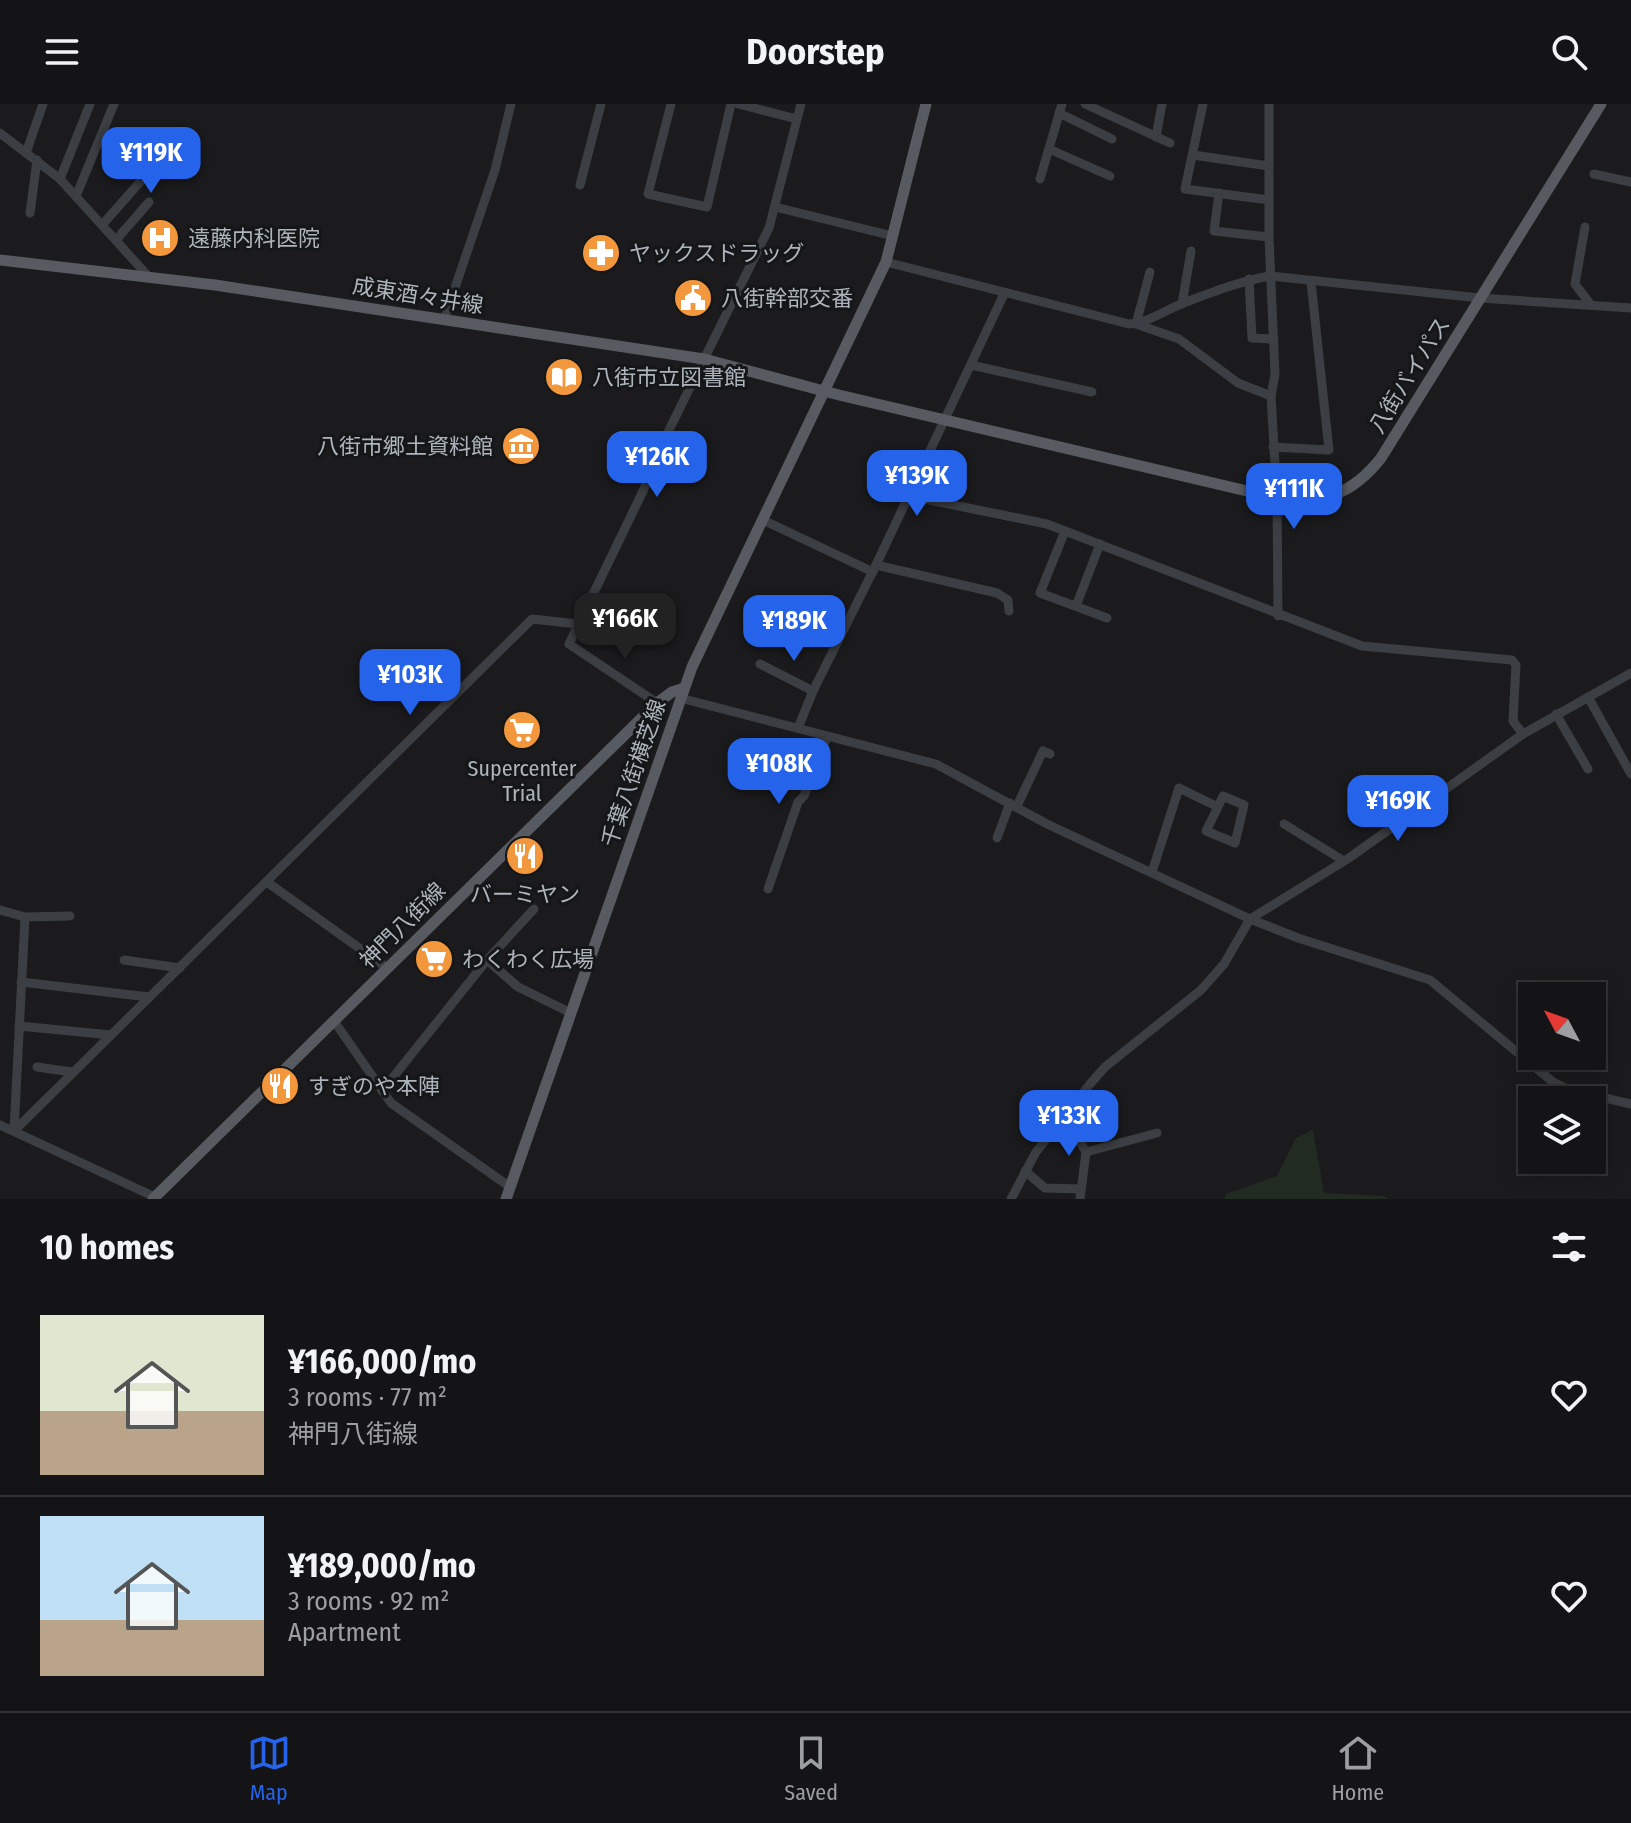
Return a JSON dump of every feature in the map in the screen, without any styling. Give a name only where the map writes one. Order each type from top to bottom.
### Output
[{"type":"main road","name":"千葉八街横芝線","points":[[508,1193],[682,693],[886,262],[926,104]]},
{"type":"main road","name":"八街バイパス","points":[[826,392],[1277,498],[1324,499],[1354,486],[1368,474],[1410,412],[1601,104]]},
{"type":"main road","name":"成東酒々井線","points":[[0,260],[215,285],[704,359],[826,392]]},
{"type":"main road","name":"神門八街線","points":[[154,1198],[657,703],[672,692],[682,693]]},
{"type":"street","points":[[26,153],[43,104]]},
{"type":"street","points":[[60,179],[90,104]]},
{"type":"street","points":[[76,196],[114,104]]},
{"type":"street","points":[[444,320],[495,170],[511,104]]},
{"type":"street","points":[[580,185],[601,104]]},
{"type":"street","points":[[671,104],[648,194],[707,207],[731,104]]},
{"type":"street","points":[[738,104],[797,119]]},
{"type":"street","points":[[657,703],[569,644],[769,228],[801,104]]},
{"type":"street","points":[[1085,104],[1170,143]]},
{"type":"street","points":[[1156,137],[1162,104]]},
{"type":"street","points":[[1203,104],[1185,189],[1269,200]]},
{"type":"street","points":[[1269,104],[1269,237],[1275,374],[1271,396],[1277,498],[1278,616]]},
{"type":"street","points":[[1040,179],[1061,109],[1112,139]]},
{"type":"street","points":[[0,133],[60,179],[149,277]]},
{"type":"street","points":[[102,225],[155,165],[155,146]]},
{"type":"street","points":[[1049,149],[1110,176]]},
{"type":"street","points":[[1193,155],[1269,166]]},
{"type":"street","points":[[30,213],[37,160]]},
{"type":"street","points":[[1594,174],[1631,182]]},
{"type":"street","points":[[1219,193],[1214,231],[1269,237]]},
{"type":"street","points":[[116,240],[149,202]]},
{"type":"street","points":[[775,207],[893,236]]},
{"type":"street","points":[[1585,227],[1575,284],[1591,305]]},
{"type":"street","points":[[1182,304],[1191,251]]},
{"type":"street","points":[[886,262],[1004,294],[1136,324],[1179,339],[1238,383],[1271,396]]},
{"type":"street","points":[[1136,324],[1150,272]]},
{"type":"street","points":[[1136,324],[1249,279],[1270,276],[1480,298],[1631,308]]},
{"type":"street","points":[[1249,279],[1252,338],[1274,339]]},
{"type":"street","points":[[1273,447],[1329,450],[1311,282]]},
{"type":"street","points":[[798,728],[1004,294]]},
{"type":"street","points":[[971,365],[1092,392]]},
{"type":"street","points":[[909,496],[1047,524],[1362,646],[1512,660],[1516,665],[1513,721],[1523,734]]},
{"type":"street","points":[[763,520],[875,569],[997,593],[1008,600],[1009,611]]},
{"type":"street","points":[[1065,531],[1040,593],[1107,618]]},
{"type":"street","points":[[1076,606],[1100,544]]},
{"type":"street","points":[[14,1131],[532,619],[578,624]]},
{"type":"street","points":[[760,664],[813,691]]},
{"type":"street","points":[[1011,1199],[1036,1152],[1105,1067],[1201,990],[1224,964],[1250,919],[1344,861],[1523,734],[1631,673]]},
{"type":"street","points":[[682,693],[827,737],[936,764],[1047,824],[1250,919],[1312,943],[1430,980],[1553,1082],[1567,1089],[1631,1104]]},
{"type":"street","points":[[1588,697],[1631,774]]},
{"type":"street","points":[[1556,714],[1588,769]]},
{"type":"street","points":[[768,889],[798,802],[804,796],[827,737]]},
{"type":"street","points":[[997,838],[1043,751],[1050,754]]},
{"type":"street","points":[[1152,872],[1179,788],[1218,807]]},
{"type":"street","points":[[1223,796],[1244,805],[1235,843],[1206,831],[1218,807],[1223,796]]},
{"type":"street","points":[[1284,824],[1344,861]]},
{"type":"street","points":[[267,882],[387,968]]},
{"type":"street","points":[[382,1091],[487,960],[534,909]]},
{"type":"street","points":[[0,910],[25,917],[70,916]]},
{"type":"street","points":[[14,1131],[25,917]]},
{"type":"street","points":[[124,960],[180,968]]},
{"type":"street","points":[[487,960],[518,987],[571,1013]]},
{"type":"street","points":[[21,982],[149,997]]},
{"type":"street","points":[[334,1021],[391,1103],[508,1193]]},
{"type":"street","points":[[19,1026],[111,1035]]},
{"type":"street","points":[[37,1067],[72,1072]]},
{"type":"street","points":[[1025,1171],[1045,1188],[1080,1194],[1086,1152],[1065,1116]]},
{"type":"street","points":[[0,1125],[154,1198]]},
{"type":"street","points":[[1086,1152],[1157,1133]]},
{"type":"shaded area","points":[[1313,1130],[1324,1193],[1383,1196],[1389,1199],[1224,1199],[1226,1194],[1277,1176],[1296,1138]]},
{"type":"place","name":"遠藤内科医院","points":[[160,238]]},
{"type":"place","name":"ヤックスドラッグ","points":[[601,253]]},
{"type":"place","name":"八街幹部交番","points":[[693,298]]},
{"type":"place","name":"八街市立図書館","points":[[564,377]]},
{"type":"place","name":"八街市郷土資料館","points":[[521,446]]},
{"type":"place","name":"Supercenter Trial","points":[[522,730]]},
{"type":"place","name":"バーミヤン","points":[[525,856]]},
{"type":"place","name":"わくわく広場","points":[[434,959]]},
{"type":"place","name":"すぎのや本陣","points":[[280,1086]]}]
